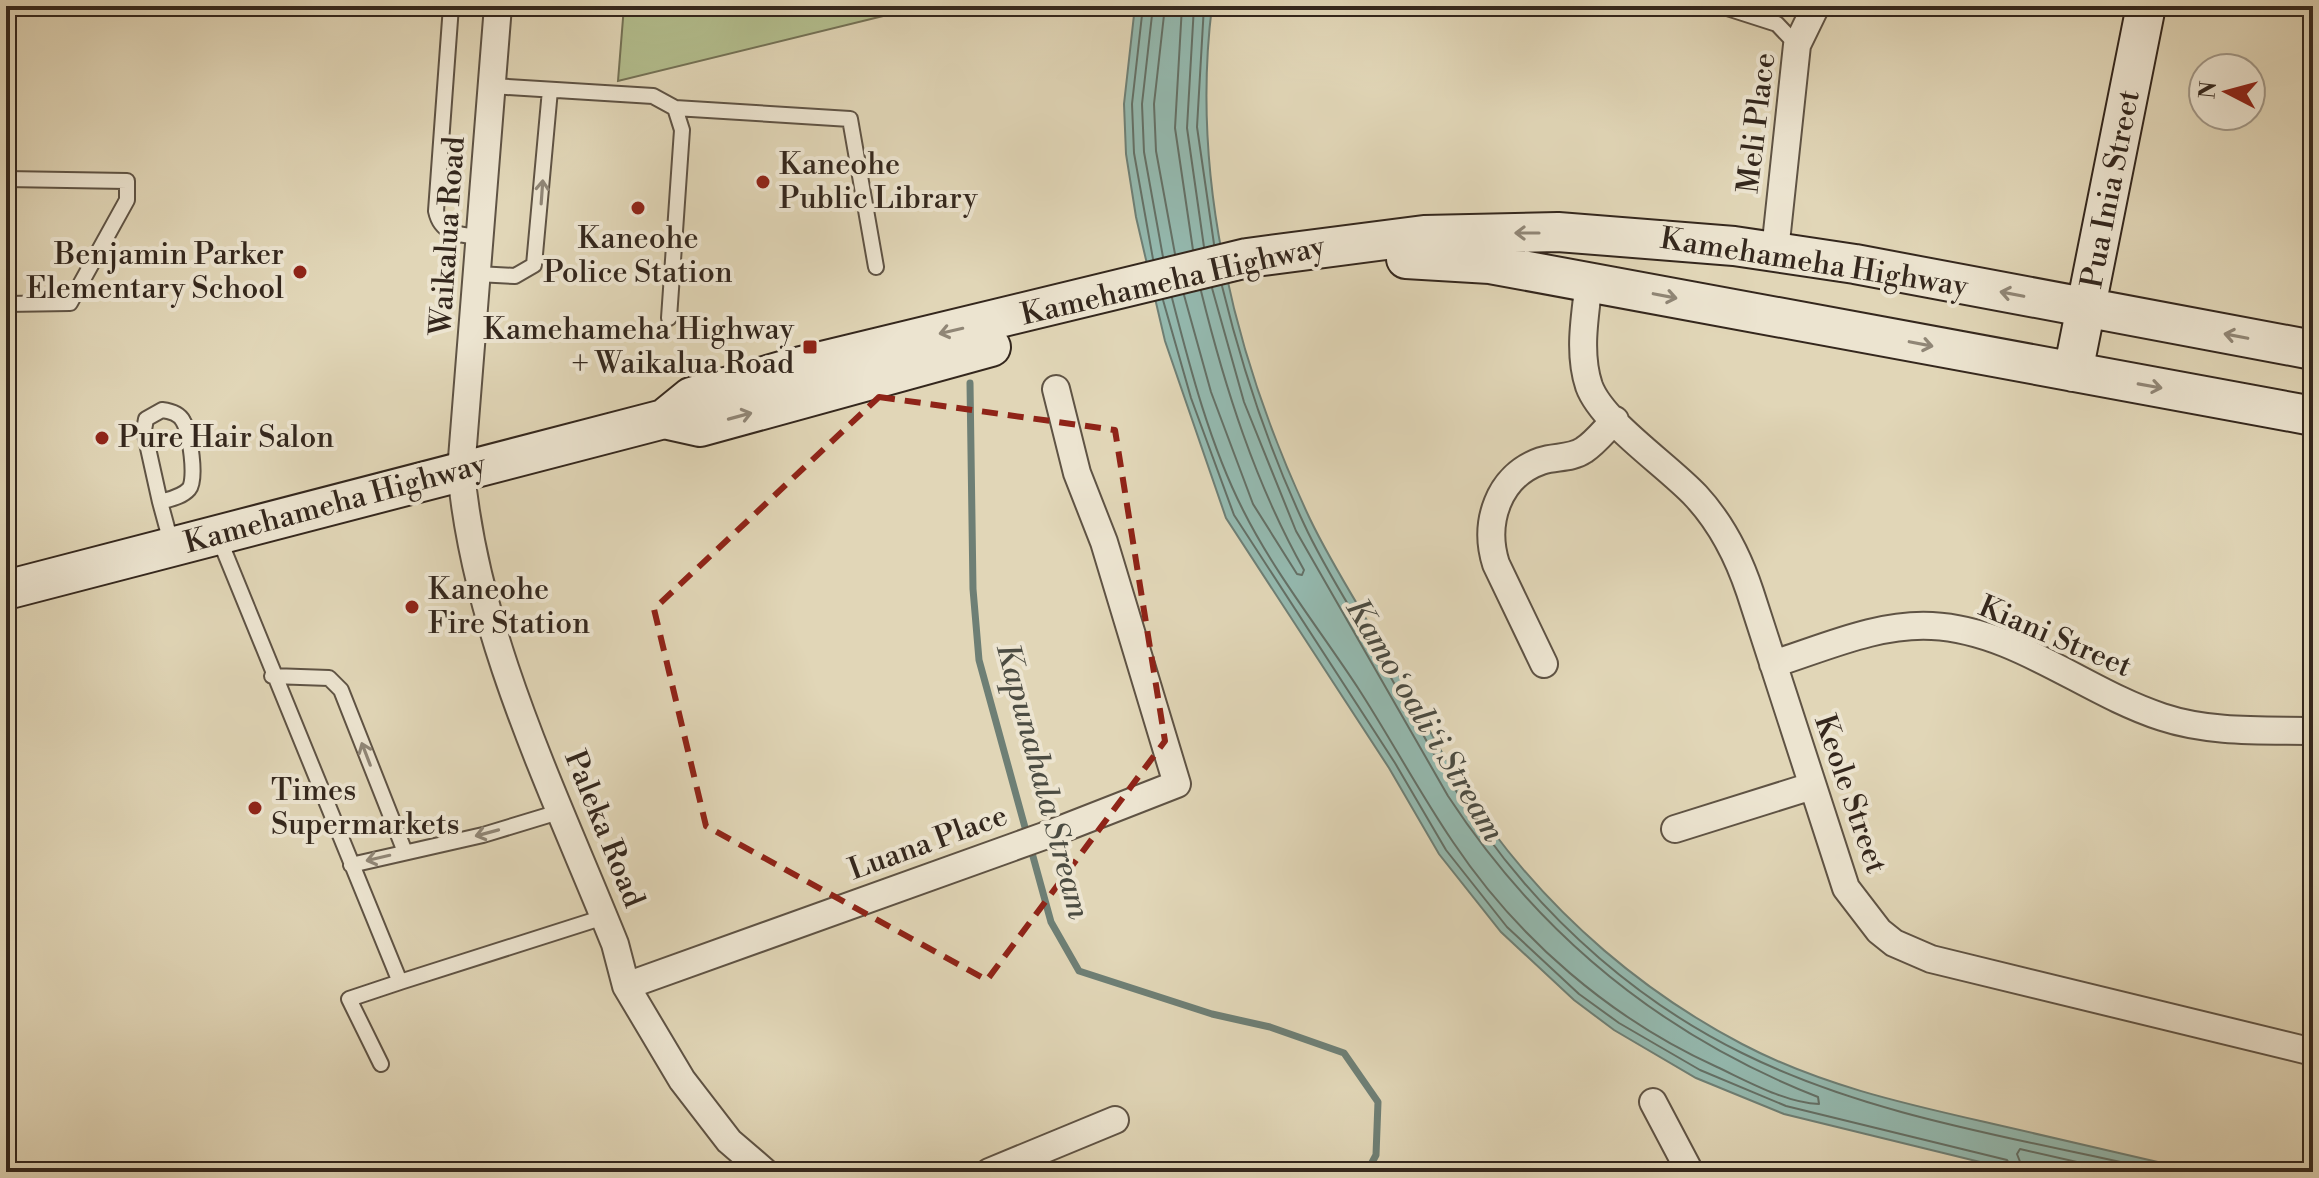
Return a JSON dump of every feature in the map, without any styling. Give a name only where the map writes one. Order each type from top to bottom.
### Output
[{"type":"main road","name":"Pua Inia Street","points":[[2073,372],[2089,308],[2146,6]]},
{"type":"main road","name":"Kamehameha Highway","points":[[6,590],[216,532],[664,419],[691,397],[731,385],[1245,270],[1424,235],[1605,235],[1775,251],[2313,350]]},
{"type":"main road","points":[[1589,282],[1605,235]]},
{"type":"main road","name":"Kamehameha Highway","points":[[1245,270],[1414,259],[1490,264],[2313,416]]},
{"type":"street","name":"Waikalua Road","points":[[461,471],[498,6]]},
{"type":"street","name":"Meli Place","points":[[1775,251],[1797,45],[1816,6]]},
{"type":"street","name":"Keole Street","points":[[1589,282],[1583,344],[1586,375],[1602,412],[1615,420],[1696,496],[1721,528],[1743,569],[1846,888],[1866,918],[1894,943],[1931,959],[2313,1052]]},
{"type":"street","name":"Luana Place","points":[[626,986],[1044,836],[1177,784],[1104,542],[1077,473],[1056,389]]},
{"type":"street","points":[[1544,664],[1496,564],[1491,549],[1492,517],[1504,489],[1525,469],[1551,458],[1584,450],[1615,420]]},
{"type":"street","name":"Paleka Road","points":[[461,471],[466,528],[502,657],[604,917],[626,986],[705,1111],[729,1141],[765,1172]]},
{"type":"street","name":"Kiani Street","points":[[1773,664],[1893,628],[1950,627],[1989,637],[2162,717],[2211,728],[2313,731]]},
{"type":"street","points":[[1675,829],[1812,786]]},
{"type":"street","points":[[1653,1102],[1690,1172]]},
{"type":"street","points":[[989,1172],[1115,1120]]},
{"type":"lane","points":[[451,6],[436,211],[440,224],[450,232],[481,237]]},
{"type":"lane","points":[[1721,6],[1777,24],[1797,45]]},
{"type":"lane","points":[[492,86],[653,96],[675,108],[850,119],[876,267]]},
{"type":"lane","points":[[477,274],[523,274],[536,260],[550,90]]},
{"type":"lane","points":[[669,318],[682,130],[675,108]]},
{"type":"lane","points":[[6,179],[127,181],[127,200],[70,303],[6,304]]},
{"type":"lane","points":[[160,502],[181,496],[190,488],[194,475],[183,421],[172,411],[162,410],[146,419],[144,430],[160,502],[172,546]]},
{"type":"lane","points":[[216,532],[272,676],[400,982]]},
{"type":"lane","points":[[272,676],[329,678],[341,690],[405,852]]},
{"type":"lane","points":[[351,865],[483,835],[562,811]]},
{"type":"lane","points":[[381,1064],[349,999],[604,917]]},
{"type":"highlighted area","points":[[879,397],[1115,430],[1165,741],[987,980],[706,826],[654,609]]},
{"type":"green space","points":[[624,6],[924,6],[618,81]]},
{"type":"water","points":[[1135,6],[1212,6],[1207,72],[1208,137],[1214,203],[1225,269],[1260,397],[1310,519],[1337,570],[1462,787],[1491,829],[1544,893],[1636,977],[1705,1023],[1771,1058],[1891,1100],[2201,1172],[2021,1172],[1784,1114],[1696,1078],[1614,1030],[1574,1000],[1501,932],[1439,854],[1389,768],[1226,518],[1165,341],[1136,217],[1126,154],[1124,104]]},
{"type":"waterway","name":"Kapunahala Stream","points":[[970,383],[973,589],[979,660],[1051,922],[1079,971],[1212,1014],[1270,1027],[1344,1053],[1378,1102],[1376,1155],[1367,1172]]},
{"type":"place","name":"Kaneohe Public Library","points":[[763,182]]},
{"type":"place","name":"Kaneohe Police Station","points":[[638,208]]},
{"type":"place","name":"Benjamin Parker Elementary School","points":[[300,272]]},
{"type":"place","name":"Kamehameha Highway + Waikalua Road","points":[[810,347]]},
{"type":"place","name":"Pure Hair Salon","points":[[102,438]]},
{"type":"place","name":"Kaneohe Fire Station","points":[[412,607]]},
{"type":"place","name":"Times Supermarkets","points":[[255,808]]},
{"type":"water label","name":"Kamoʻoaliʻi Stream","points":[[1425,720]]}]
